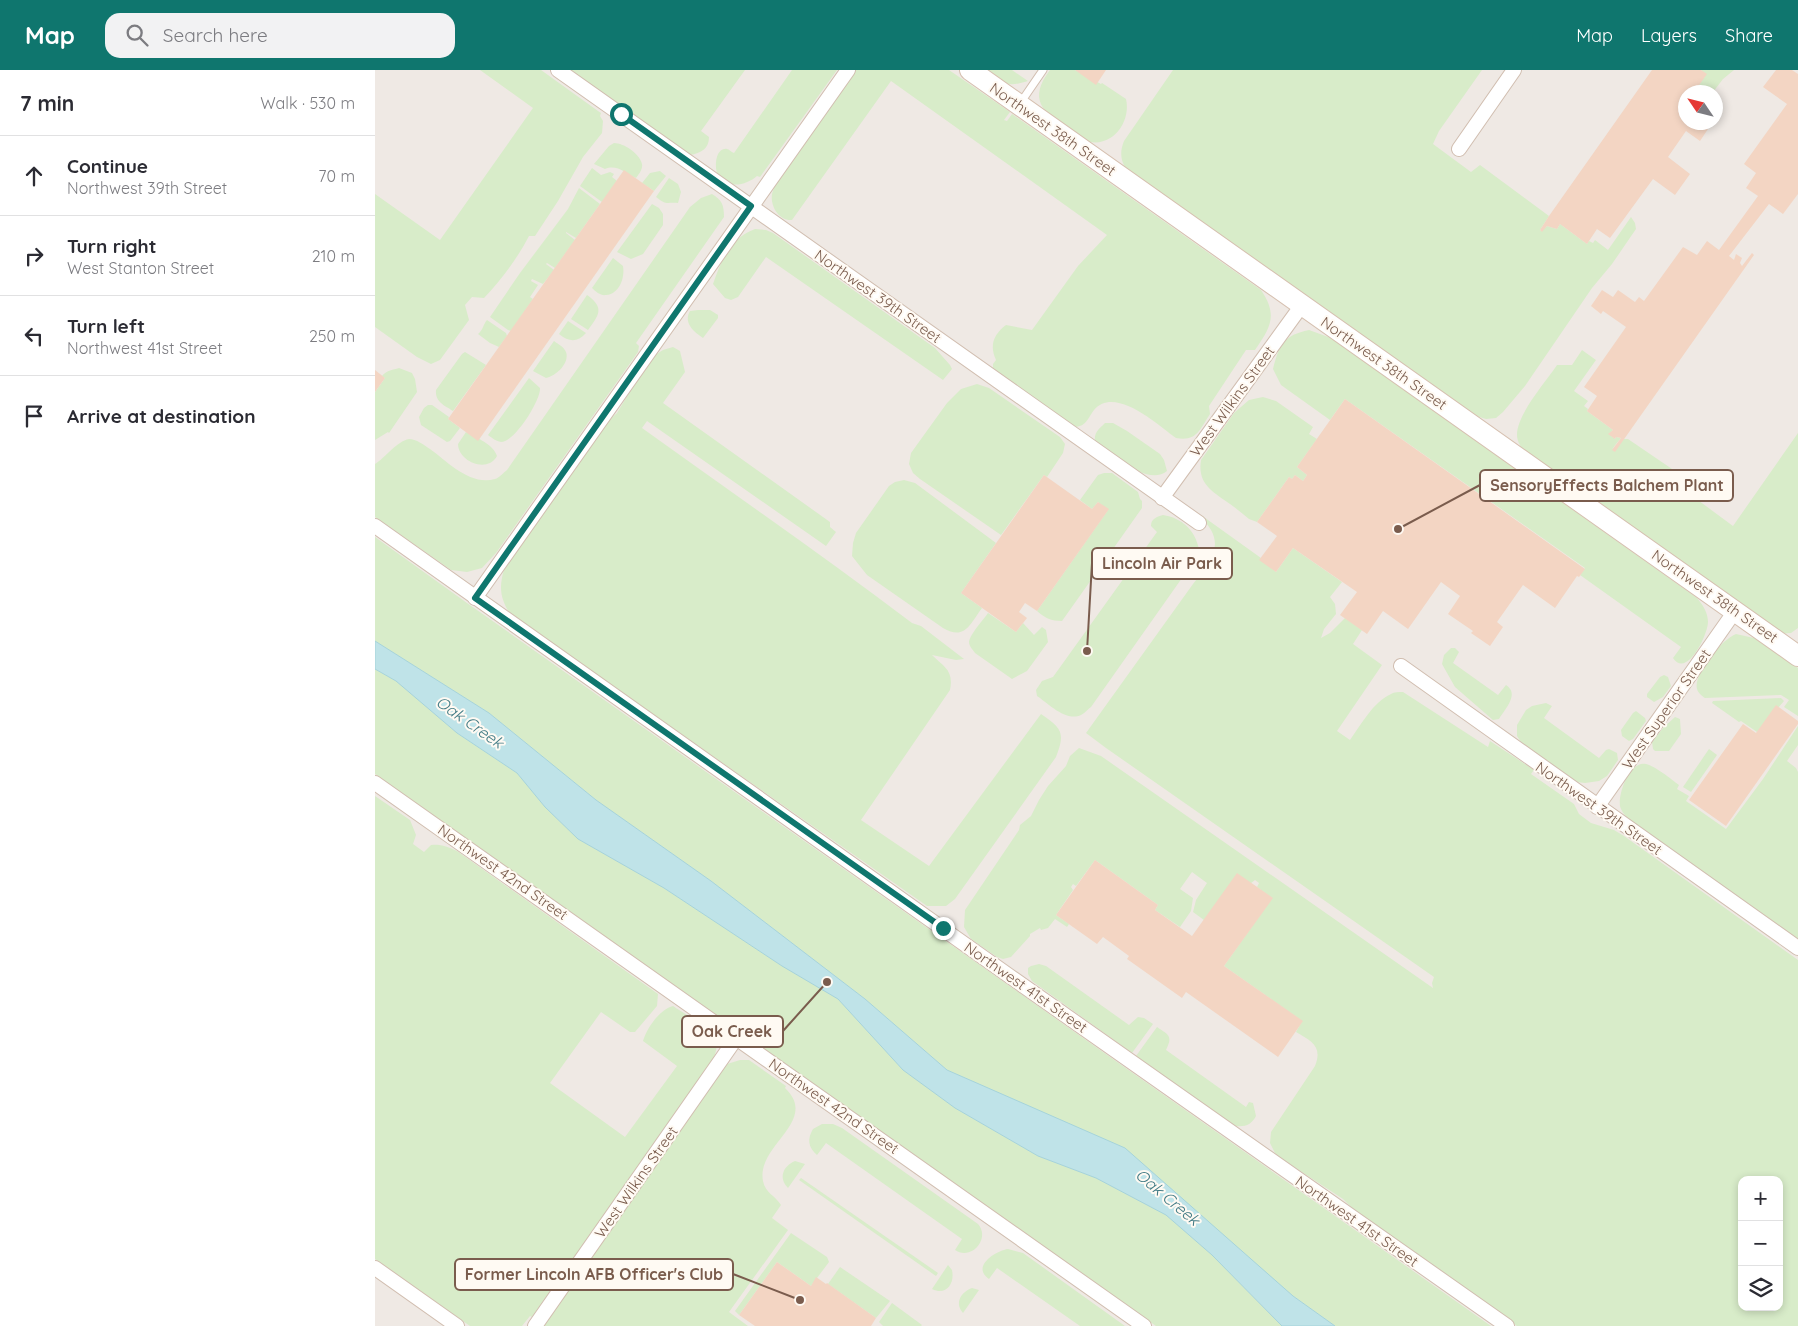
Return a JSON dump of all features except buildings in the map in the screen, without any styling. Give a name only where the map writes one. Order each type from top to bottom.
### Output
[{"type":"main road","name":"Northwest 38th Street","points":[[970,70],[1798,656]]},
{"type":"street","name":"Northwest 39th Street","points":[[558,70],[1199,523]]},
{"type":"street","points":[[475,598],[848,70]]},
{"type":"street","points":[[1459,149],[1514,70]]},
{"type":"street","name":"West Wilkins Street","points":[[1162,498],[1302,305]]},
{"type":"street","name":"Northwest 41st Street","points":[[375,526],[1507,1326]]},
{"type":"street","name":"West Superior Street","points":[[1597,807],[1735,610]]},
{"type":"street","name":"Northwest 39th Street","points":[[1401,666],[1798,948]]},
{"type":"street","name":"Northwest 42nd Street","points":[[375,783],[1144,1326]]},
{"type":"street","name":"West Wilkins Street","points":[[535,1326],[737,1037]]},
{"type":"street","points":[[375,1268],[457,1326]]},
{"type":"lane","points":[[1019,105],[1043,70]]},
{"type":"shaded area","points":[[375,70],[1798,70],[1798,1326],[375,1326]]},
{"type":"green space","points":[[480,70],[541,70],[601,113],[600,116],[603,121],[602,133],[583,157],[535,236],[529,236],[497,284],[484,298],[472,297],[465,305],[469,320],[440,360],[431,364],[417,357],[375,327],[375,194],[440,240],[533,108]]},
{"type":"green space","points":[[566,70],[745,70],[701,131],[709,137],[708,145],[701,152],[690,155]]},
{"type":"green space","points":[[792,70],[837,70],[760,177],[757,176],[743,184],[726,183],[717,172],[716,164],[720,151],[728,149],[734,153]]},
{"type":"green space","points":[[855,70],[949,70],[1010,112],[1004,120],[1007,121],[1012,114],[1261,290],[1271,314],[1268,328],[1255,350],[1246,350],[1209,406],[1210,414],[1197,433],[1189,438],[1176,438],[1136,410],[1124,404],[1113,402],[1103,403],[1094,410],[1084,424],[1074,427],[993,368],[996,360],[993,345],[998,332],[1006,325],[1032,330],[1078,266],[1107,235],[891,81],[792,220],[783,218],[776,212],[772,203],[772,194],[776,182]]},
{"type":"green space","points":[[987,70],[1012,70],[1028,81],[1015,84],[1005,83]]},
{"type":"green space","points":[[1050,70],[1075,70],[1102,83],[1126,99],[1126,115],[1114,136],[1099,142],[1087,141],[1078,137],[1045,110],[1039,97],[1040,89],[1043,80]]},
{"type":"green space","points":[[1173,70],[1482,70],[1439,131],[1433,144],[1471,172],[1480,165],[1549,216],[1540,230],[1542,231],[1547,226],[1557,229],[1560,224],[1587,244],[1589,241],[1593,243],[1595,240],[1608,250],[1631,217],[1636,229],[1612,264],[1592,288],[1525,386],[1503,412],[1496,418],[1486,419],[1473,415],[1126,169],[1121,155],[1124,141]]},
{"type":"green space","points":[[1701,70],[1734,70],[1718,85],[1699,85],[1706,74]]},
{"type":"green space","points":[[618,143],[631,150],[641,160],[642,168],[636,178],[617,168],[605,169],[594,164],[609,146]]},
{"type":"green space","points":[[592,168],[601,175],[610,172],[614,174],[612,177],[617,181],[602,202],[580,186]]},
{"type":"green space","points":[[660,171],[666,176],[654,191],[642,183],[650,173]]},
{"type":"green space","points":[[669,178],[678,184],[681,192],[678,203],[665,203],[656,197]]},
{"type":"green space","points":[[579,188],[600,204],[576,238],[566,232],[575,240],[555,268],[546,264],[554,270],[543,284],[532,279],[531,281],[538,285],[530,297],[533,299],[511,331],[508,330],[490,317],[568,209]]},
{"type":"green space","points":[[712,194],[722,203],[724,217],[636,343],[639,346],[638,352],[496,553],[482,568],[467,572],[451,570],[375,517],[375,464],[405,440],[412,439],[420,442],[460,472],[477,479],[495,479],[507,470],[690,207],[701,198]]},
{"type":"green space","points":[[652,204],[659,208],[663,214],[663,225],[643,254],[631,259],[617,252]]},
{"type":"green space","points":[[755,229],[773,233],[935,348],[952,369],[943,380],[766,257],[738,297],[731,300],[725,298],[713,284],[719,267],[733,244],[746,233]]},
{"type":"green space","points":[[613,258],[623,266],[621,284],[615,292],[602,295],[592,288]]},
{"type":"green space","points":[[587,295],[598,308],[597,316],[588,330],[571,319]]},
{"type":"green space","points":[[710,310],[718,315],[718,318],[703,338],[693,330],[688,319],[690,311]]},
{"type":"green space","points":[[487,320],[506,333],[507,336],[499,347],[478,334]]},
{"type":"green space","points":[[568,321],[586,333],[576,340],[563,337],[559,334]]},
{"type":"green space","points":[[1309,330],[1331,338],[1697,598],[1705,609],[1708,622],[1705,636],[1696,652],[1684,663],[1679,663],[1673,658],[1681,647],[1580,575],[1585,568],[1345,399],[1330,420],[1281,385],[1273,369],[1280,347],[1288,338]]},
{"type":"green space","points":[[554,341],[565,350],[567,356],[564,365],[558,372],[546,378],[533,371]]},
{"type":"green space","points":[[673,347],[680,351],[685,372],[663,403],[830,522],[830,527],[836,532],[826,546],[647,421],[642,428],[912,623],[921,626],[964,659],[956,660],[932,655],[949,673],[951,678],[950,690],[861,820],[929,866],[1041,714],[1060,731],[1061,742],[1056,757],[955,899],[946,906],[927,906],[510,614],[506,608],[501,591],[505,566],[605,424],[617,413],[655,355]]},
{"type":"green space","points":[[1582,350],[1596,360],[1574,391],[1588,401],[1584,406],[1588,409],[1587,411],[1613,430],[1609,434],[1615,439],[1616,437],[1621,438],[1612,449],[1623,439],[1628,439],[1697,486],[1691,495],[1733,526],[1798,433],[1798,628],[1791,633],[1778,634],[1523,450],[1517,435],[1518,427],[1526,408],[1557,365],[1572,365]]},
{"type":"green space","points":[[465,352],[486,365],[453,411],[443,405],[437,398],[436,390]]},
{"type":"green space","points":[[399,368],[412,373],[417,392],[389,433],[375,440],[375,392],[385,378],[382,376],[384,374]]},
{"type":"green space","points":[[529,378],[540,388],[532,410],[514,435],[502,442],[495,440],[488,435]]},
{"type":"green space","points":[[977,384],[989,388],[1060,437],[1065,444],[1063,453],[1047,477],[1044,475],[1001,535],[920,479],[913,473],[909,464],[911,453],[947,403],[961,389]]},
{"type":"green space","points":[[1263,397],[1276,401],[1313,427],[1309,434],[1317,439],[1297,467],[1307,475],[1303,481],[1295,475],[1292,479],[1289,477],[1257,522],[1249,519],[1212,491],[1204,481],[1200,468],[1201,460],[1234,413],[1249,400]]},
{"type":"green space","points":[[428,405],[432,405],[449,417],[448,419],[460,428],[450,441],[447,442],[421,425],[419,417]]},
{"type":"green space","points":[[1105,423],[1113,423],[1160,454],[1167,471],[1159,475],[1140,472],[1129,467],[1095,442],[1098,429]]},
{"type":"green space","points":[[466,432],[492,448],[497,456],[487,464],[480,465],[468,460],[459,450],[458,444]]},
{"type":"green space","points":[[1112,473],[1138,492],[1142,501],[1142,508],[1062,621],[1048,619],[1037,611],[1108,510],[1098,502],[1092,509],[1080,500],[1098,475]]},
{"type":"green space","points":[[904,480],[915,483],[996,543],[961,593],[982,608],[970,625],[962,632],[951,632],[943,628],[867,575],[852,556],[856,533],[889,486]]},
{"type":"green space","points":[[1163,515],[1182,522],[1191,531],[1199,549],[1194,561],[1091,707],[1075,717],[1064,714],[1037,696],[1036,690],[1042,681],[1053,677],[1157,532],[1151,526],[1153,520]]},
{"type":"green space","points":[[1198,515],[1201,515],[1261,558],[1276,572],[1293,548],[1342,582],[1330,597],[1335,604],[1336,614],[1324,629],[1321,638],[1330,633],[1345,618],[1362,630],[1353,644],[1382,665],[1337,731],[1350,740],[1379,702],[1392,693],[1403,692],[1488,747],[1490,741],[1534,770],[1531,774],[1574,804],[1579,814],[1591,823],[1614,830],[1624,836],[1798,960],[1798,1326],[1517,1326],[1415,1254],[1351,1207],[1343,1199],[1276,1155],[1270,1143],[1271,1132],[1315,1066],[1318,1054],[1311,1041],[1296,1032],[1302,1021],[1224,966],[1272,898],[1257,887],[1259,883],[1255,880],[1204,920],[1193,912],[1196,900],[1207,883],[1192,872],[1180,889],[1193,898],[1191,911],[1180,927],[1155,910],[1158,905],[1095,860],[1076,886],[1073,884],[1071,887],[1073,890],[1056,915],[1069,924],[1067,927],[1055,919],[1048,928],[1041,930],[1040,928],[1030,934],[1011,957],[1003,959],[971,939],[964,927],[965,910],[1019,830],[1020,825],[1031,816],[1048,786],[1066,766],[1070,756],[1079,748],[1101,756],[1433,988],[1434,977],[1086,733],[1206,566],[1214,550],[1213,533]]},
{"type":"green space","points":[[375,537],[1491,1326],[1335,1326],[1032,1108],[947,1070],[865,999],[711,881],[596,800],[489,713],[375,641]]},
{"type":"green space","points":[[988,613],[1016,632],[1023,623],[1034,635],[1042,627],[1046,630],[1048,642],[1027,671],[1012,679],[975,653],[970,645],[969,642],[972,635]]},
{"type":"green space","points":[[1736,634],[1754,638],[1798,668],[1798,716],[1784,707],[1789,700],[1781,695],[1705,698],[1699,693],[1697,683],[1704,666],[1723,643]]},
{"type":"green space","points":[[1451,648],[1455,648],[1459,652],[1453,663],[1498,695],[1506,685],[1510,689],[1512,697],[1499,719],[1493,720],[1455,687],[1442,664],[1444,655]]},
{"type":"green space","points":[[375,669],[396,681],[457,733],[517,773],[545,807],[578,839],[664,888],[782,966],[838,999],[903,1070],[955,1108],[1038,1156],[1096,1178],[1166,1215],[1212,1255],[1282,1326],[1156,1326],[375,774]]},
{"type":"green space","points":[[1664,675],[1668,677],[1671,686],[1663,697],[1654,702],[1647,697],[1647,694],[1660,677]]},
{"type":"green space","points":[[1781,698],[1784,701],[1757,732],[1712,703],[1713,701]]},
{"type":"green space","points":[[1546,703],[1552,706],[1544,718],[1599,758],[1609,749],[1617,753],[1618,760],[1607,776],[1599,781],[1577,782],[1523,745],[1517,736],[1517,725],[1526,710],[1532,706]]},
{"type":"green space","points":[[1636,711],[1646,721],[1633,739],[1629,741],[1622,736],[1621,730]]},
{"type":"green space","points":[[1675,717],[1680,719],[1681,734],[1669,751],[1655,751],[1652,742]]},
{"type":"green space","points":[[1798,726],[1798,745],[1787,761],[1798,772],[1798,939],[1628,819],[1621,810],[1620,800],[1623,786],[1630,772],[1640,764],[1650,765],[1679,785],[1677,789],[1689,796],[1686,801],[1726,829],[1763,779]]},
{"type":"green space","points":[[1709,749],[1717,755],[1691,792],[1683,787]]},
{"type":"green space","points":[[375,796],[410,820],[416,835],[413,844],[424,852],[431,845],[444,846],[457,851],[658,994],[657,1006],[635,1032],[630,1032],[601,1012],[550,1083],[625,1137],[677,1066],[643,1041],[647,1031],[658,1015],[673,1006],[704,1026],[714,1036],[717,1043],[713,1061],[532,1317],[530,1316],[522,1326],[470,1326],[375,1259]]},
{"type":"green space","points":[[1039,964],[1046,966],[1129,1025],[1138,1017],[1144,1018],[1153,1024],[1132,1053],[1032,981],[1028,974],[1028,968]]},
{"type":"green space","points":[[1157,1027],[1169,1036],[1166,1050],[1246,1107],[1249,1102],[1253,1103],[1256,1116],[1252,1122],[1245,1126],[1235,1126],[1136,1056]]},
{"type":"green space","points":[[740,1060],[749,1060],[786,1086],[785,1088],[794,1100],[795,1111],[792,1122],[768,1156],[763,1168],[764,1185],[781,1205],[772,1218],[788,1230],[729,1312],[748,1326],[542,1326],[724,1065]]},
{"type":"green space","points":[[822,1124],[833,1124],[842,1128],[978,1224],[982,1236],[981,1242],[973,1251],[967,1253],[955,1250],[962,1239],[826,1143],[817,1155],[810,1146],[809,1140],[813,1129]]},
{"type":"green space","points":[[795,1161],[805,1164],[788,1188],[783,1180],[783,1173],[787,1166]]},
{"type":"green space","points":[[801,1178],[938,1273],[936,1276],[799,1180]]},
{"type":"green space","points":[[791,1233],[827,1257],[829,1262],[811,1286],[777,1262],[739,1315],[735,1311]]},
{"type":"green space","points":[[1008,1249],[1023,1253],[1125,1326],[1080,1326],[997,1268],[989,1279],[983,1270],[987,1260],[997,1253]]},
{"type":"green space","points":[[948,1265],[953,1275],[951,1284],[945,1290],[937,1291],[932,1289]]},
{"type":"green space","points":[[840,1267],[890,1301],[876,1318],[828,1284]]},
{"type":"green space","points":[[972,1288],[979,1290],[963,1313],[959,1305],[960,1298]]},
{"type":"green space","points":[[892,1303],[922,1325],[883,1326],[879,1322]]},
{"type":"water","name":"Oak Creek","points":[[375,641],[489,713],[596,800],[711,881],[865,999],[947,1070],[1125,1148],[1293,1296],[1335,1326],[1282,1326],[1212,1255],[1166,1215],[1096,1178],[1038,1156],[955,1108],[903,1070],[838,999],[782,966],[664,888],[578,839],[545,807],[517,773],[457,733],[396,681],[375,669]]},
{"type":"place","name":"SensoryEffects Balchem Plant","points":[[1398,529]]},
{"type":"place","name":"Lincoln Air Park","points":[[1087,651]]},
{"type":"place","name":"Oak Creek","points":[[827,982]]},
{"type":"place","name":"Former Lincoln AFB Officer's Club","points":[[800,1300]]},
{"type":"route","points":[[621,114],[751,206],[475,598],[943,928]]}]
